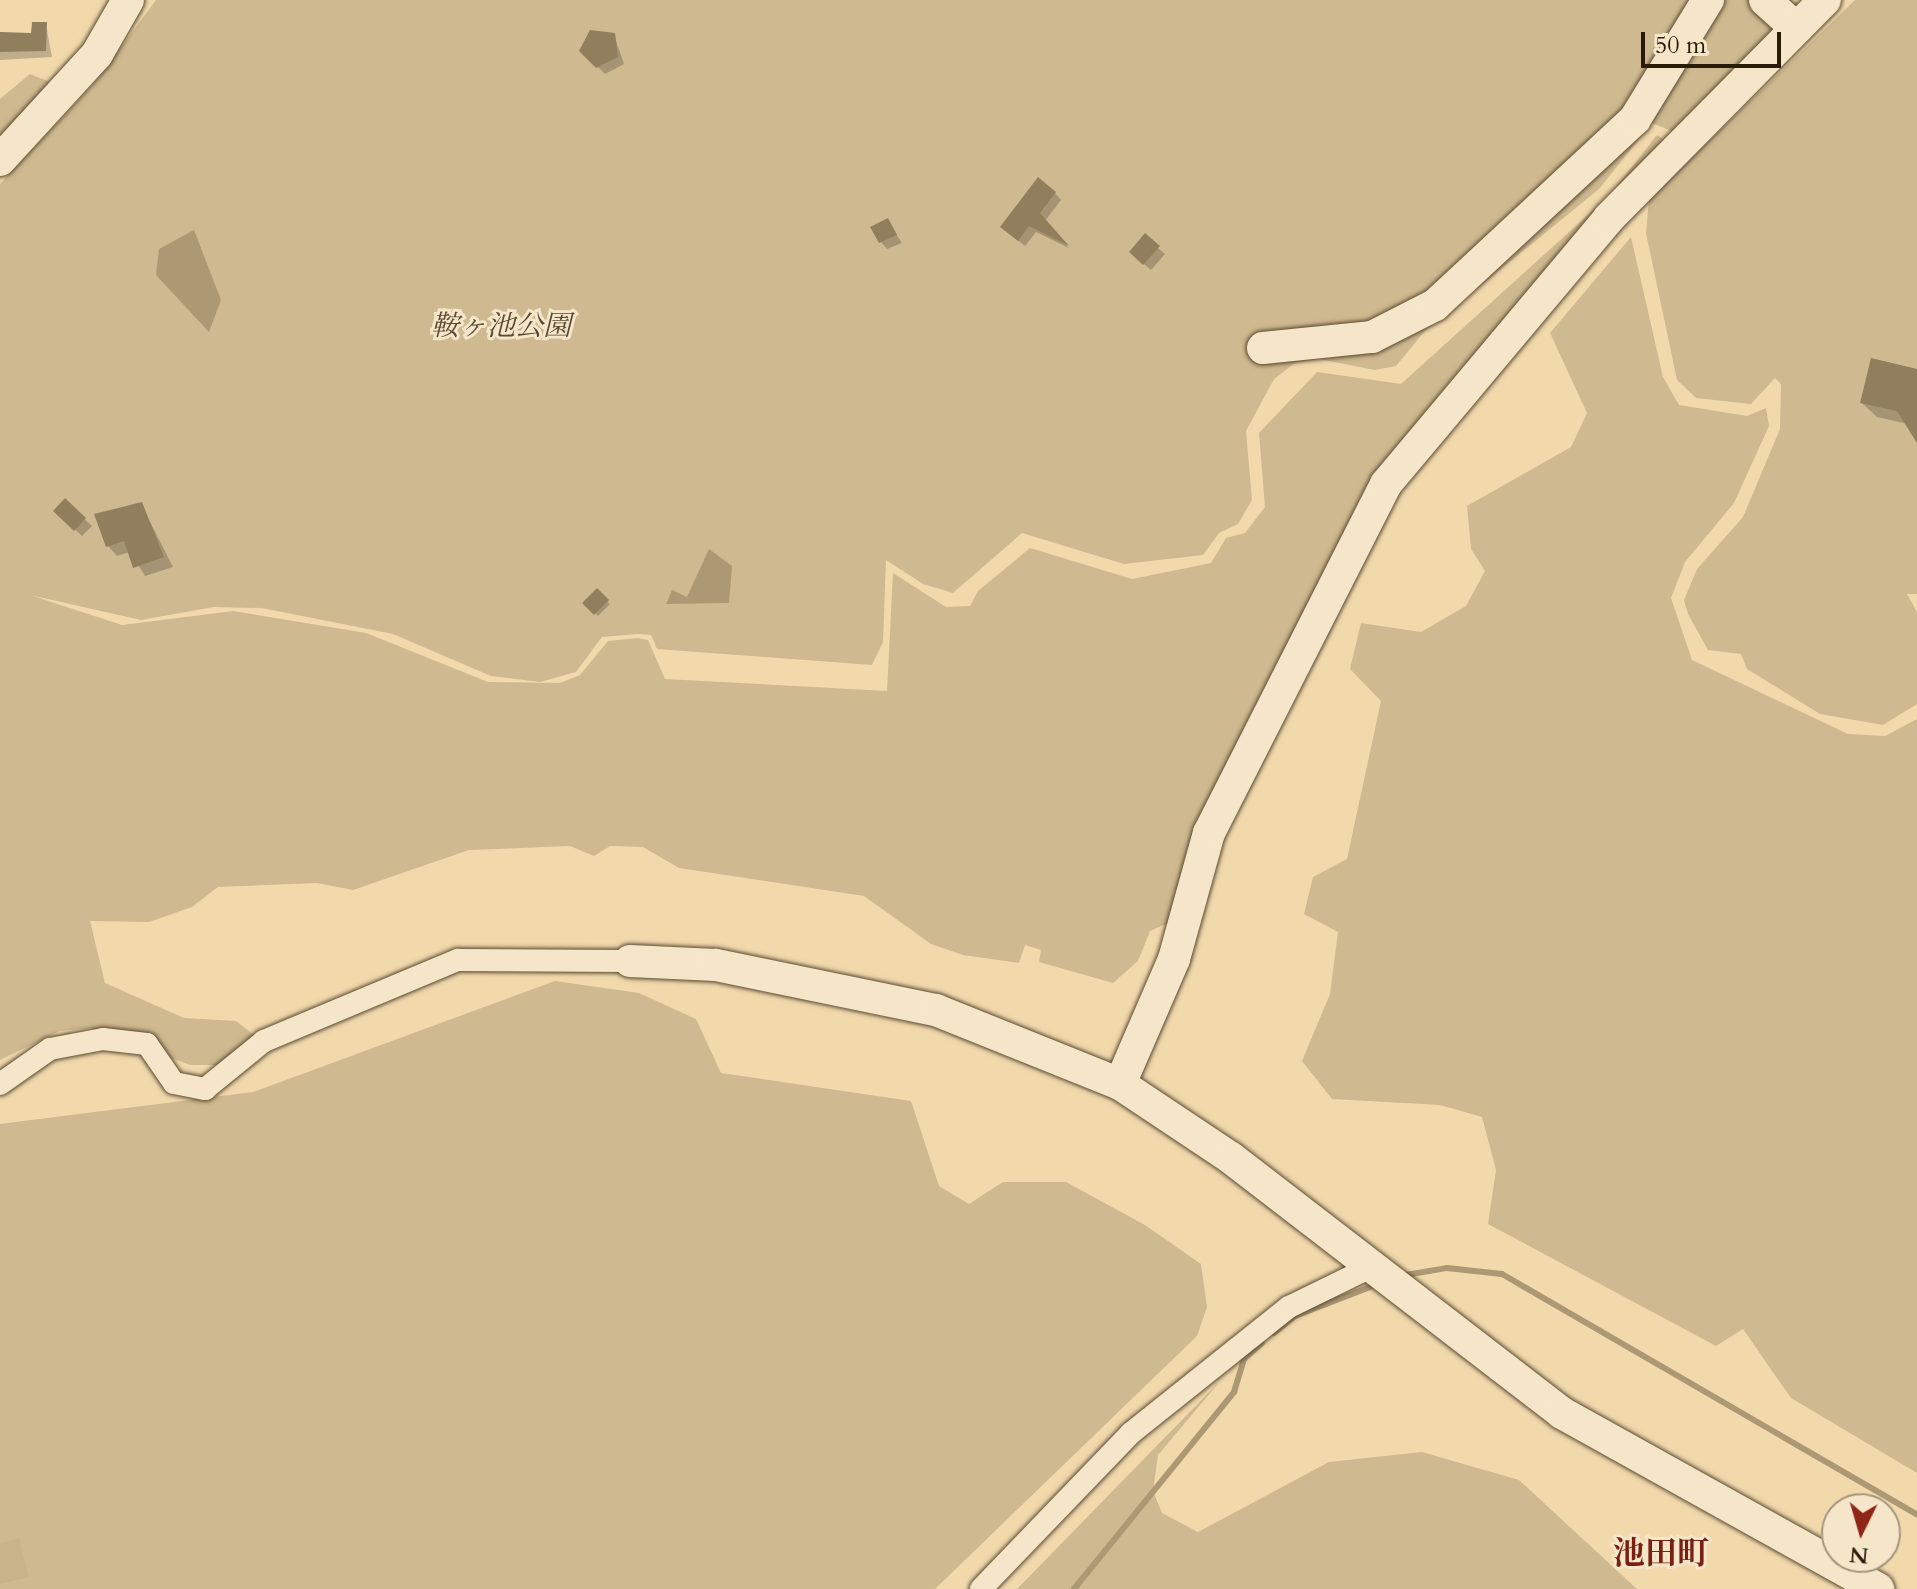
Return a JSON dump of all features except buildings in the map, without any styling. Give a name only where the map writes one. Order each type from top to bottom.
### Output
[{"type":"street","points":[[0,160],[97,54],[128,0]]},
{"type":"street","points":[[1263,348],[1372,337],[1435,305],[1635,119],[1708,0]]},
{"type":"street","points":[[1765,0],[1796,28]]},
{"type":"street","points":[[1120,1084],[1174,959],[1209,833],[1371,507],[1609,218],[1825,0]]},
{"type":"street","points":[[0,1084],[50,1049],[103,1039],[147,1044],[174,1083],[205,1089],[264,1041],[458,960],[716,965],[936,1010],[1120,1084],[1231,1158],[1379,1277],[1562,1413],[1878,1589]]},
{"type":"street","points":[[981,1589],[1131,1433],[1289,1307],[1379,1277]]},
{"type":"green space","name":"鞍ヶ池公園","points":[[156,0],[1792,0],[1764,44],[1674,132],[1652,123],[1599,189],[1425,331],[1396,366],[1375,370],[1319,359],[1295,363],[1274,379],[1246,431],[1252,500],[1238,524],[1219,533],[1203,555],[1124,564],[1022,533],[953,593],[923,584],[886,560],[883,642],[872,665],[657,649],[651,635],[638,634],[602,637],[576,672],[540,682],[491,676],[393,634],[262,608],[214,607],[141,620],[30,595],[122,625],[233,611],[366,633],[488,682],[560,683],[580,675],[608,641],[638,638],[648,640],[665,679],[887,691],[893,573],[946,607],[970,606],[978,591],[1030,548],[1132,579],[1211,563],[1226,538],[1245,533],[1265,507],[1259,433],[1317,372],[1401,384],[1609,196],[1657,135],[1668,142],[1417,436],[1175,920],[1150,931],[1138,961],[1113,983],[1039,962],[1041,950],[1025,945],[1019,963],[963,955],[931,944],[864,896],[679,868],[643,847],[610,846],[594,856],[570,846],[469,850],[353,890],[317,883],[218,887],[192,907],[149,922],[90,921],[105,983],[184,1018],[236,1021],[258,1038],[223,1065],[190,1065],[91,1028],[60,1031],[0,1060],[0,184],[93,85]]},
{"type":"green space","points":[[1855,0],[1917,0],[1917,594],[1907,594],[1917,612],[1917,704],[1883,725],[1820,714],[1747,669],[1741,654],[1708,650],[1688,614],[1684,600],[1697,569],[1743,517],[1780,429],[1781,384],[1775,378],[1751,404],[1696,398],[1677,380],[1646,233],[1649,199]]},
{"type":"green space","points":[[30,74],[50,82],[0,137],[0,99]]},
{"type":"green space","points":[[1631,237],[1663,377],[1679,405],[1747,416],[1766,408],[1769,426],[1734,503],[1685,562],[1671,598],[1692,660],[1848,734],[1885,736],[1917,719],[1917,1473],[1791,1398],[1743,1329],[1716,1346],[1488,1224],[1496,1170],[1482,1117],[1440,1105],[1332,1099],[1302,1061],[1330,994],[1338,932],[1304,914],[1313,877],[1347,859],[1381,701],[1350,669],[1361,623],[1421,632],[1466,606],[1485,571],[1471,549],[1467,506],[1571,447],[1587,413],[1550,333]]},
{"type":"green space","points":[[555,981],[639,993],[696,1019],[721,1073],[911,1101],[939,1186],[969,1204],[1003,1182],[1066,1182],[1145,1225],[1201,1264],[1207,1307],[1197,1336],[935,1589],[0,1589],[0,1124],[253,1092]]},
{"type":"green space","points":[[1221,1380],[1158,1455],[1153,1491],[1162,1513],[1198,1532],[1329,1462],[1422,1452],[1519,1480],[1637,1589],[1017,1589]]},
{"type":"shaded area","points":[[194,230],[221,300],[209,332],[156,275],[159,249]]},
{"type":"shaded area","points":[[709,549],[732,566],[729,603],[666,604],[672,590],[687,597]]},
{"type":"waterway","points":[[1400,1276],[1447,1268],[1502,1274],[1917,1515]]},
{"type":"waterway","points":[[1274,1333],[1295,1316],[1378,1284]]},
{"type":"waterway","points":[[1074,1589],[1234,1392],[1244,1359],[1262,1343]]},
{"type":"tunnel","points":[[0,1543],[11,1589]]},
{"type":"district","name":"池田町","points":[[1661,1554]]}]
